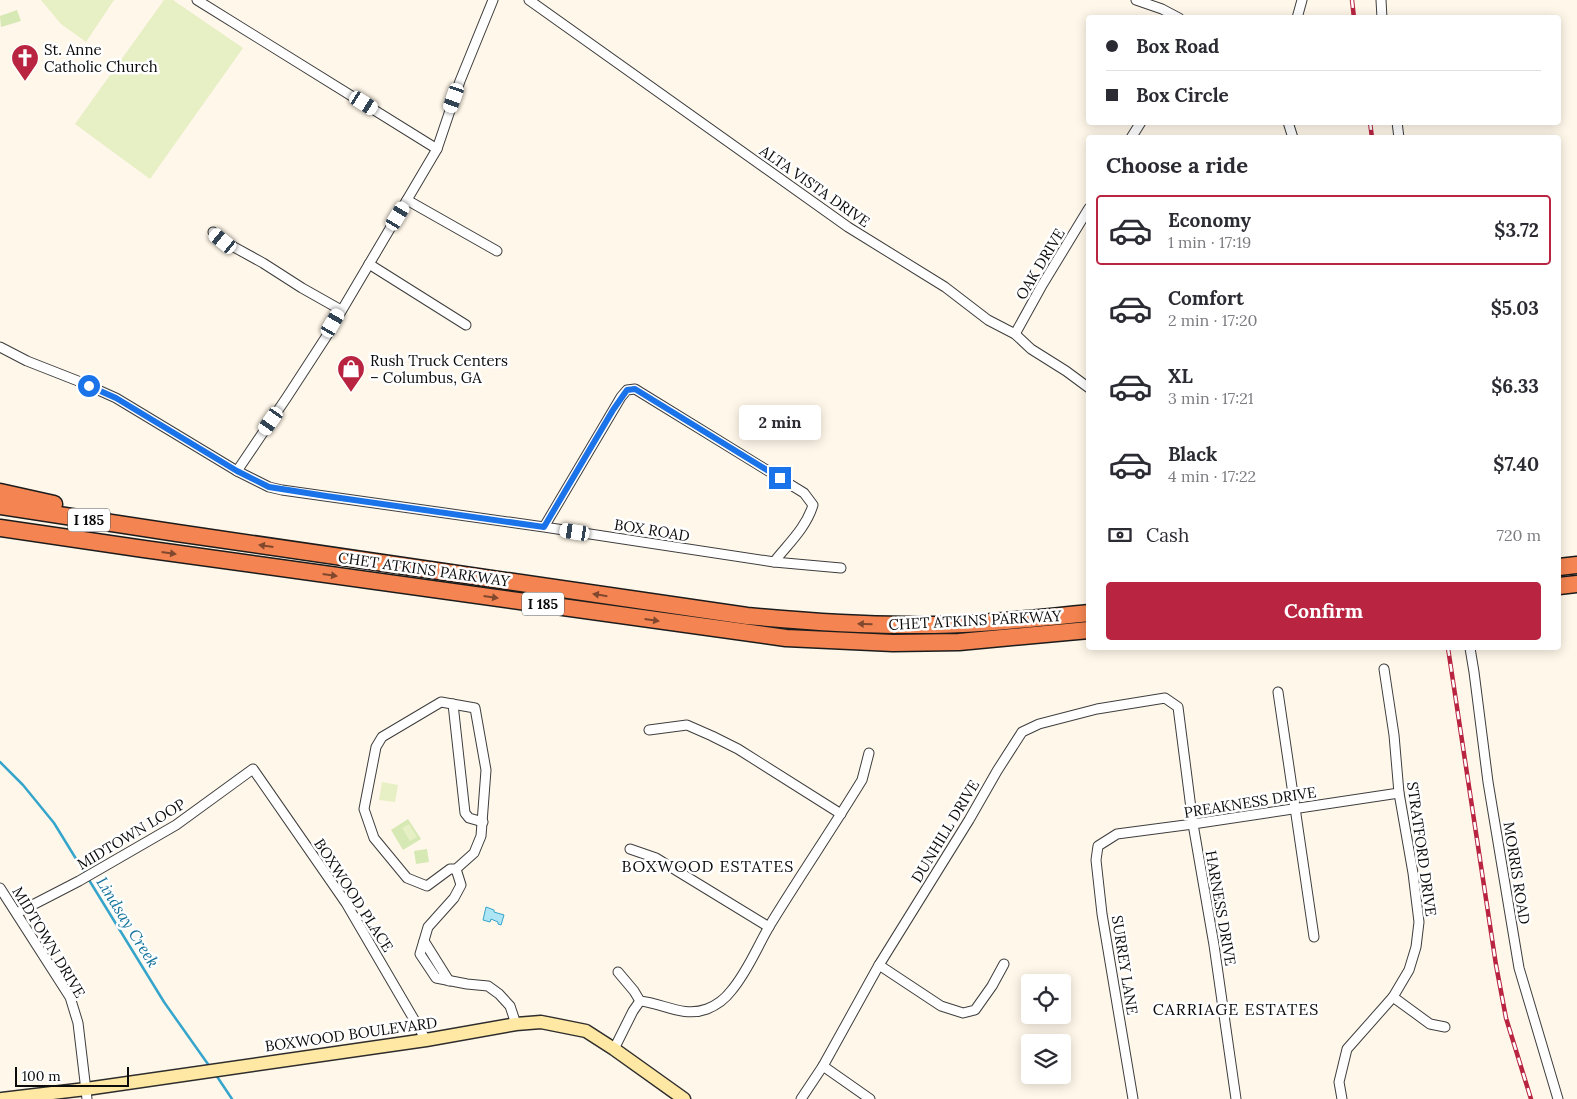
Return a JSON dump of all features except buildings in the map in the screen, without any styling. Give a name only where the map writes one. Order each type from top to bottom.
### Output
[{"type":"highway","points":[[0,492],[177,534]]},
{"type":"highway","name":"CHET ATKINS PARKWAY","points":[[0,506],[177,534],[747,616],[827,623],[906,625],[1006,622],[1086,613]]},
{"type":"highway","name":"CHET ATKINS PARKWAY","points":[[0,528],[144,550],[786,638],[893,643],[959,642],[1086,630]]},
{"type":"highway","points":[[0,537],[144,550]]},
{"type":"highway","points":[[1561,567],[1577,565]]},
{"type":"highway","points":[[1561,586],[1577,584]]},
{"type":"street","points":[[197,0],[436,149]]},
{"type":"street","points":[[237,471],[287,397],[341,310],[436,149],[460,81],[493,0]]},
{"type":"street","name":"ALTA VISTA DRIVE","points":[[529,0],[848,227],[945,287],[988,320],[1015,334],[1031,349],[1086,386]]},
{"type":"street","points":[[1136,0],[1173,15]]},
{"type":"street","points":[[1298,15],[1302,0]]},
{"type":"street","points":[[1381,0],[1382,15]]},
{"type":"street","points":[[407,200],[497,251]]},
{"type":"street","name":"OAK DRIVE","points":[[1015,334],[1086,213]]},
{"type":"street","points":[[212,232],[223,241],[341,310]]},
{"type":"street","points":[[369,264],[466,325]]},
{"type":"street","name":"BOX ROAD","points":[[0,347],[27,361],[116,398],[237,471],[269,487],[774,562],[841,568]]},
{"type":"street","points":[[544,527],[621,397],[627,390],[635,389],[804,493],[813,505],[810,517],[774,562]]},
{"type":"street","name":"MORRIS ROAD","points":[[1470,650],[1488,782],[1519,968],[1558,1099]]},
{"type":"street","name":"STRATFORD DRIVE","points":[[1342,1099],[1339,1082],[1347,1049],[1393,997],[1409,970],[1416,947],[1420,922],[1399,793],[1394,735],[1384,669]]},
{"type":"street","points":[[1278,692],[1314,937]]},
{"type":"street","name":"DUNHILL DRIVE","points":[[801,1099],[823,1066],[880,965],[1022,732],[1039,724],[1097,709],[1165,698],[1178,707],[1180,722]]},
{"type":"street","points":[[441,702],[475,708],[486,770],[482,822],[482,836],[474,853],[456,869],[450,869],[427,886],[407,878],[374,838],[364,809],[376,747],[382,737],[441,702]]},
{"type":"street","points":[[453,704],[465,813],[469,818],[482,822]]},
{"type":"street","name":"HARNESS DRIVE","points":[[1180,722],[1193,824],[1216,954],[1236,1099]]},
{"type":"street","points":[[649,730],[687,726],[712,736],[738,749],[841,814]]},
{"type":"street","points":[[640,1001],[650,1002],[683,1012],[694,1012],[716,1005],[733,990],[769,927],[862,780],[868,753]]},
{"type":"street","name":"MIDTOWN LOOP","points":[[17,914],[79,882],[176,825],[253,769]]},
{"type":"street","name":"BOXWOOD PLACE","points":[[253,769],[346,903],[426,1040]]},
{"type":"street","name":"PREAKNESS DRIVE","points":[[1107,840],[1117,834],[1399,793]]},
{"type":"street","name":"SURREY LANE","points":[[1107,840],[1098,846],[1096,860],[1102,914],[1133,1099]]},
{"type":"street","points":[[630,849],[656,858],[769,927]]},
{"type":"street","points":[[456,869],[461,885],[454,898],[428,927],[420,954],[436,978],[488,986],[499,994],[510,1006],[516,1024]]},
{"type":"street","name":"MIDTOWN DRIVE","points":[[0,888],[70,996],[78,1023],[86,1094]]},
{"type":"street","points":[[424,941],[449,981]]},
{"type":"street","points":[[426,964],[434,959]]},
{"type":"street","points":[[880,965],[941,1006],[963,1013],[975,1010],[992,986],[1004,964]]},
{"type":"street","points":[[618,972],[640,1001]]},
{"type":"street","points":[[1393,997],[1430,1024],[1446,1027]]},
{"type":"street","points":[[614,1048],[640,1001]]},
{"type":"street","name":"BOXWOOD BOULEVARD","points":[[2,1099],[86,1094],[190,1074],[426,1040],[516,1024],[541,1022],[586,1031],[614,1048],[684,1099]]},
{"type":"street","points":[[823,1066],[870,1099]]},
{"type":"green space","points":[[41,0],[114,0],[86,42],[61,24]]},
{"type":"green space","points":[[164,0],[173,0],[243,48],[150,179],[75,124]]},
{"type":"green space","points":[[17,10],[21,21],[1,27],[0,16]]},
{"type":"green space","points":[[382,782],[398,785],[395,802],[379,800]]},
{"type":"green space","points":[[408,819],[421,839],[403,850],[391,830]]},
{"type":"green space","points":[[409,824],[417,837],[410,841],[402,828]]},
{"type":"green space","points":[[427,849],[429,862],[416,864],[414,851]]},
{"type":"water","points":[[486,907],[504,915],[501,925],[491,919],[490,922],[483,920]]},
{"type":"waterway","name":"Lindsay Creek","points":[[0,762],[23,785],[54,823],[164,1002],[210,1067]]},
{"type":"waterway","name":"Lindsay Creek","points":[[216,1075],[232,1099]]},
{"type":"railway","points":[[1352,0],[1354,15]]},
{"type":"railway","points":[[1370,125],[1372,135]]},
{"type":"railway","points":[[1448,650],[1496,965],[1506,1018],[1531,1099]]},
{"type":"place","name":"St. Anne Catholic Church","points":[[25,82]]},
{"type":"place","name":"Rush Truck Centers – Columbus, GA","points":[[351,393]]},
{"type":"district","name":"BOXWOOD ESTATES","points":[[708,866]]},
{"type":"district","name":"CARRIAGE ESTATES","points":[[1236,1009]]},
{"type":"route","points":[[89,386],[116,398],[237,471],[269,487],[544,527],[613,410],[627,390],[635,389],[780,478]]}]
